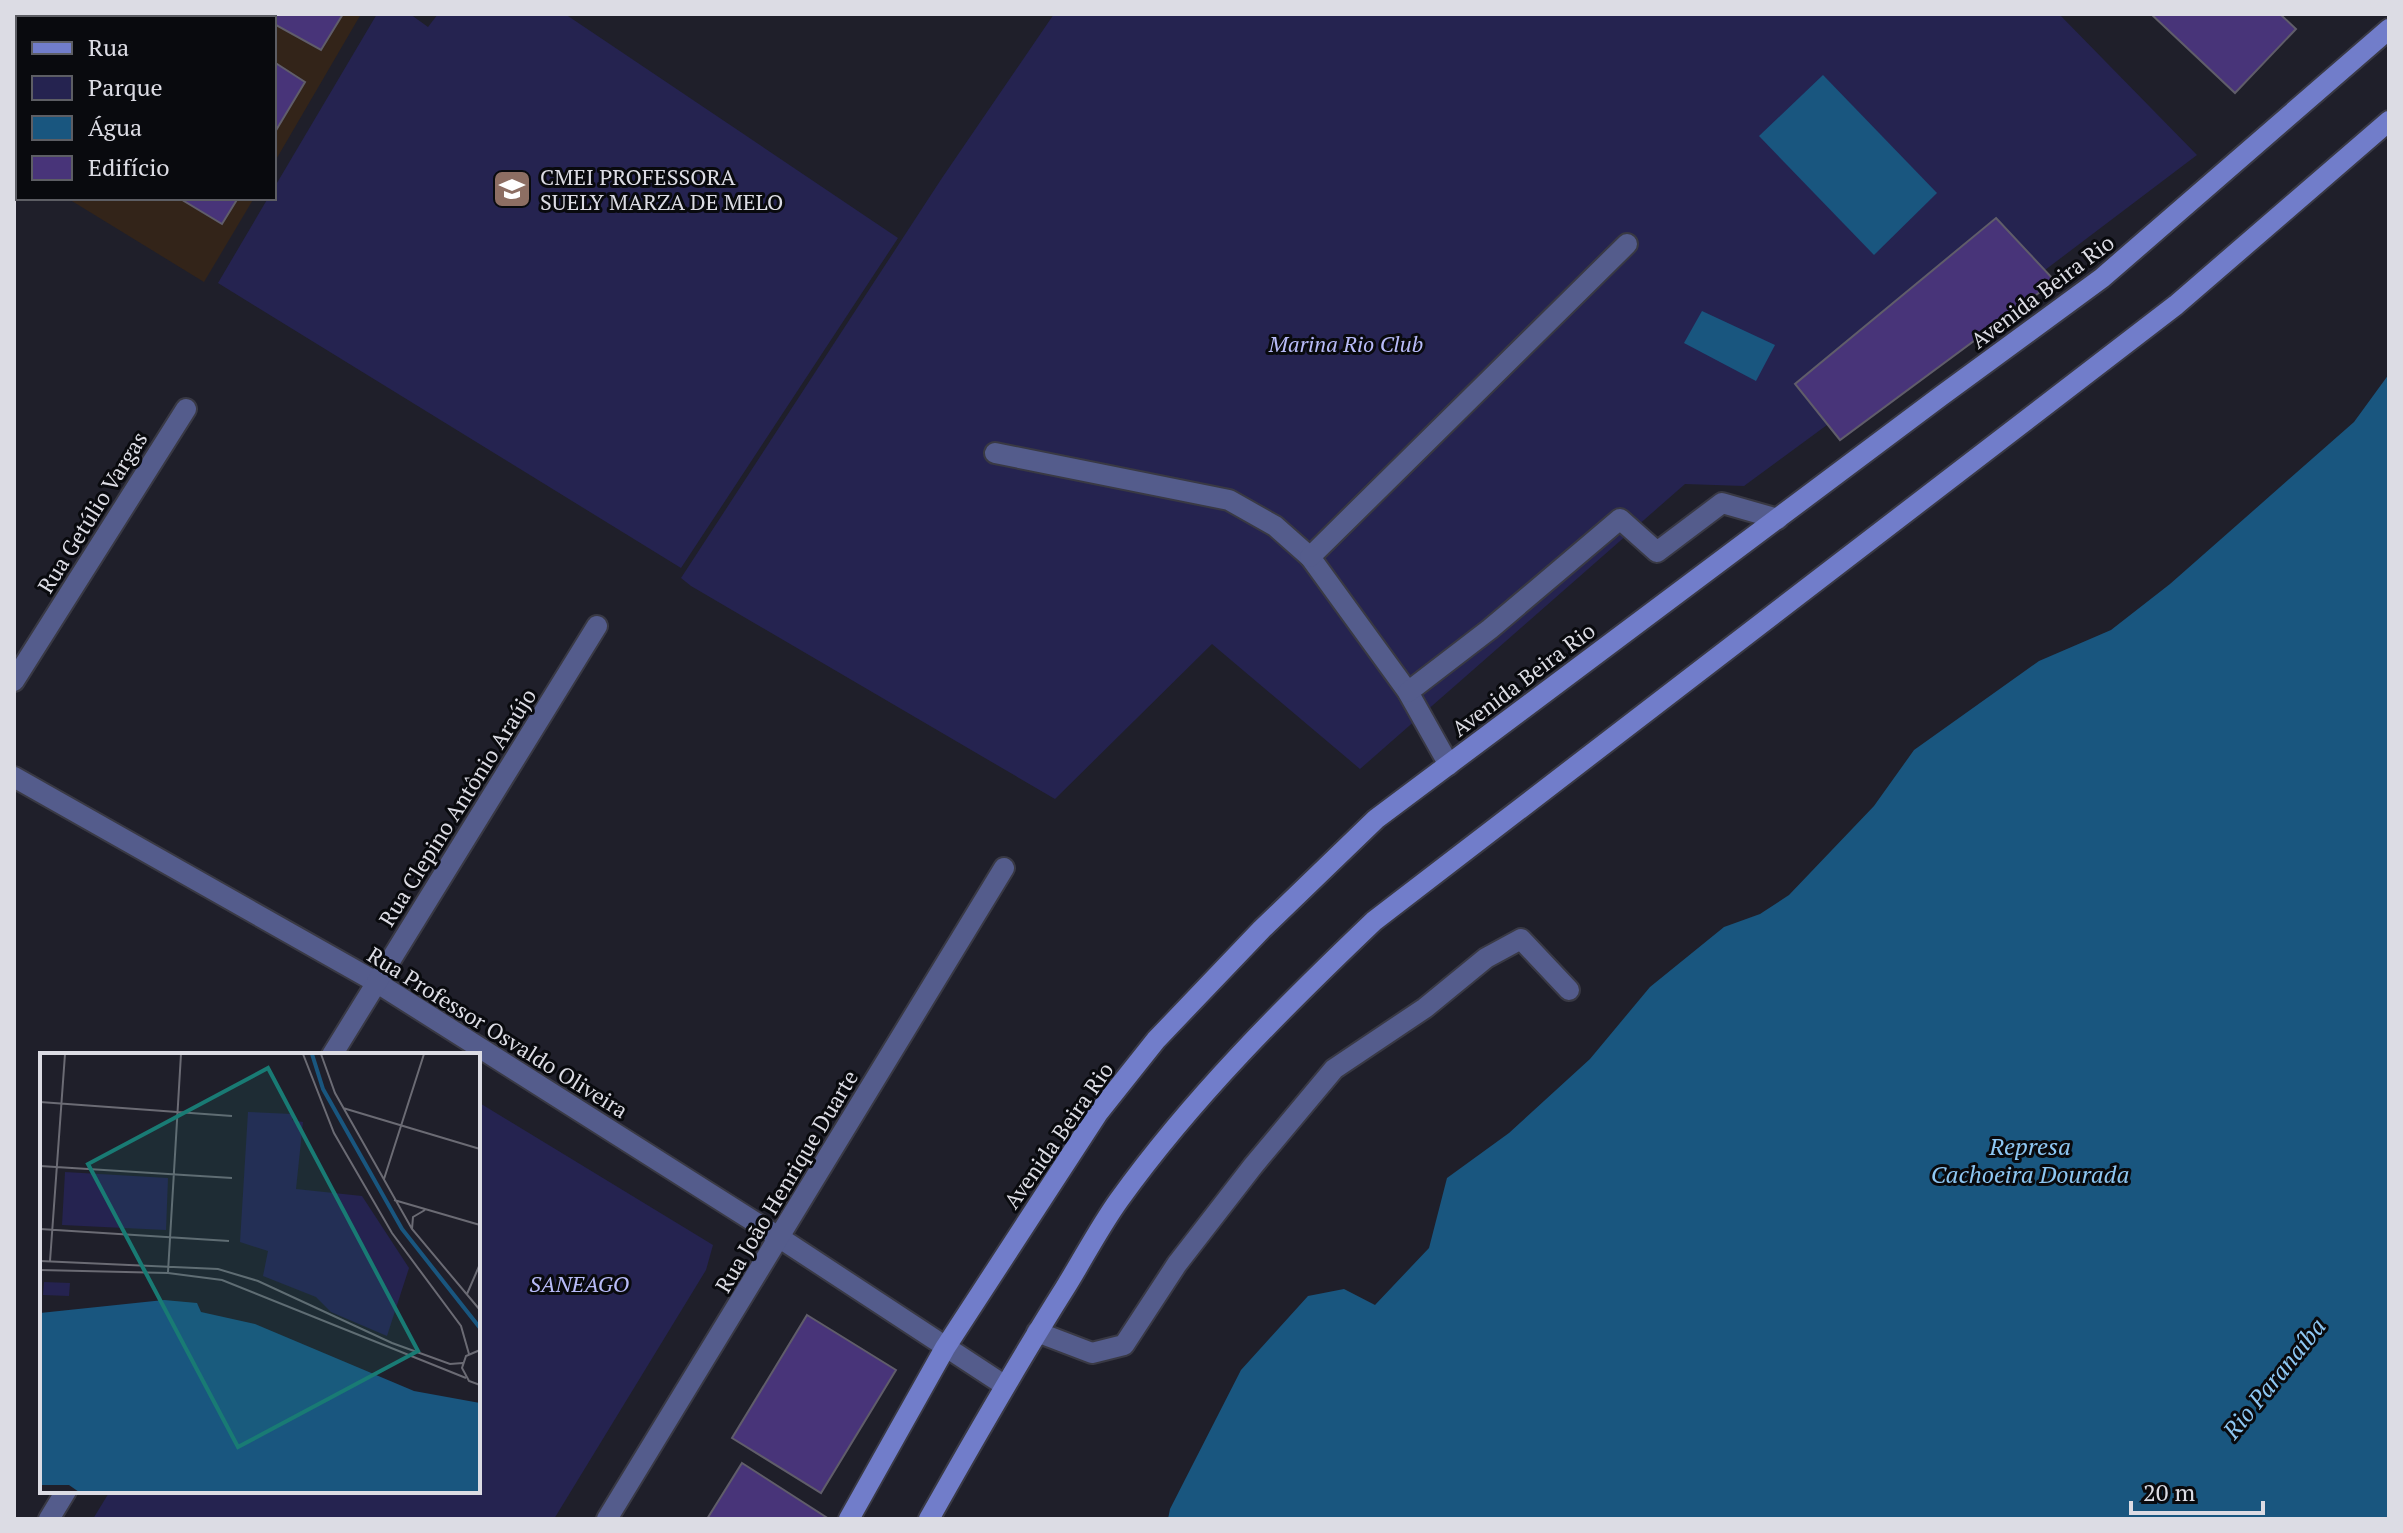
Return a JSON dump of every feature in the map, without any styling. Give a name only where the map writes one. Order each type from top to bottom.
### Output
[{"type":"main road","name":"Avenida Beira Rio","points":[[849,1519],[945,1348],[1098,1113],[1156,1040],[1262,929],[1376,819],[2102,278],[2259,145],[2389,29]]},
{"type":"main road","points":[[929,1519],[1004,1385],[1119,1201],[1240,1054],[1374,921],[2164,314],[2389,121]]},
{"type":"street","points":[[1310,557],[1627,244]]},
{"type":"street","name":"Rua Getúlio Vargas","points":[[14,681],[186,409]]},
{"type":"street","points":[[995,453],[1229,500],[1275,526],[1310,557],[1408,692],[1449,765]]},
{"type":"street","points":[[1408,692],[1490,629],[1620,519],[1657,552],[1722,503],[1778,519]]},
{"type":"street","name":"Rua Clepino Antônio Araújo","points":[[333,1053],[597,626]]},
{"type":"street","name":"Rua Professor Osvaldo Oliveira","points":[[14,777],[376,982],[780,1238],[1004,1385]]},
{"type":"street","name":"Rua João Henrique Duarte","points":[[607,1519],[1004,868]]},
{"type":"street","points":[[1037,1332],[1092,1353],[1124,1345],[1177,1264],[1334,1069],[1425,1008],[1486,958],[1521,939],[1569,990]]},
{"type":"street","points":[[49,1519],[65,1493]]},
{"type":"shaded area","points":[[14,14],[361,14],[276,160],[276,16],[16,16],[14,166]]},
{"type":"shaded area","points":[[70,200],[253,200],[204,282]]},
{"type":"green space","points":[[377,14],[410,14],[428,27],[438,14],[565,14],[898,238],[681,568],[218,283],[267,200],[276,200],[276,185]]},
{"type":"green space","name":"Marina Rio Club","points":[[1054,14],[2059,14],[2197,155],[2045,270],[2055,281],[1840,440],[1827,425],[1744,486],[1685,484],[1360,769],[1212,644],[1055,799],[681,578],[942,178]]},
{"type":"green space","name":"SANEAGO","points":[[480,1103],[713,1245],[706,1270],[554,1519],[93,1519],[109,1493],[480,1493]]},
{"type":"water","points":[[1823,75],[1937,193],[1874,255],[1759,136]]},
{"type":"water","points":[[1702,311],[1775,345],[1756,381],[1684,343]]},
{"type":"water","name":"Represa Cachoeira Dourada","points":[[2389,374],[2389,1519],[1168,1519],[1170,1509],[1241,1370],[1308,1296],[1344,1289],[1375,1305],[1429,1248],[1447,1178],[1509,1133],[1590,1059],[1650,987],[1724,927],[1760,914],[1789,895],[1874,806],[1914,750],[2039,661],[2111,630],[2170,584],[2354,422]]},
{"type":"building","points":[[14,14],[20,16],[16,16],[14,102]]},
{"type":"building","points":[[200,14],[202,16],[66,16]]},
{"type":"building","points":[[256,14],[343,14],[321,50],[276,25],[276,16]]},
{"type":"building","points":[[2151,14],[2280,14],[2296,29],[2235,93]]},
{"type":"building","points":[[276,63],[305,82],[276,130]]},
{"type":"building","points":[[182,200],[237,200],[222,224]]},
{"type":"building","points":[[1996,218],[2055,281],[1840,440],[1795,384]]},
{"type":"building","points":[[807,1315],[896,1370],[821,1493],[732,1438]]},
{"type":"building","points":[[742,1463],[829,1519],[707,1519]]},
{"type":"place","name":"CMEI PROFESSORA SUELY MARZA DE MELO","points":[[512,189]]},
{"type":"water label","name":"Rio Paranaíba","points":[[2274,1378]]}]
